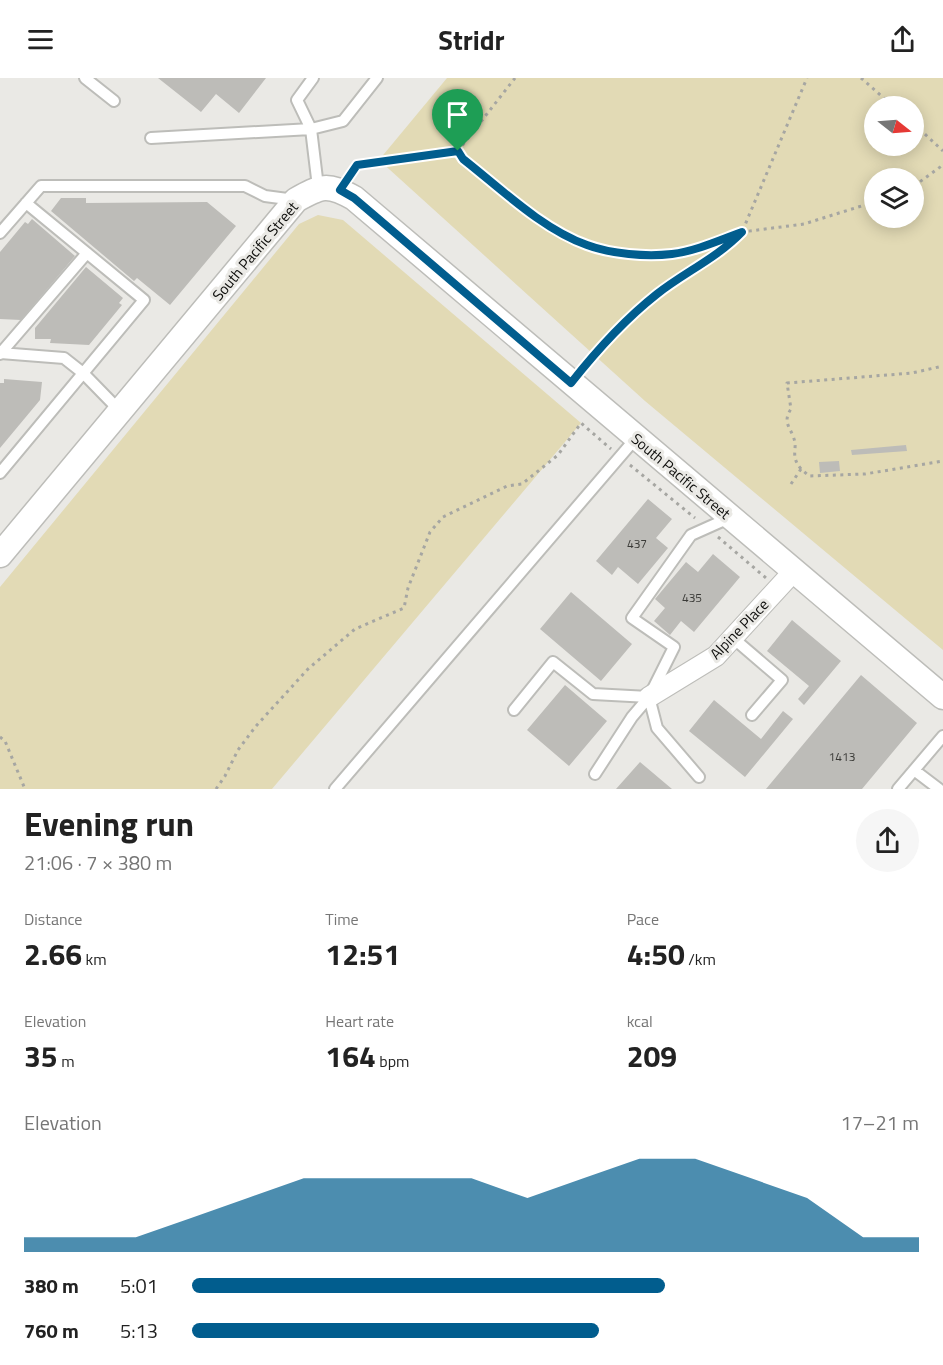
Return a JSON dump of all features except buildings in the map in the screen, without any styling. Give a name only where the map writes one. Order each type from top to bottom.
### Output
[{"type":"street","name":"South Pacific Street","points":[[0,555],[296,200],[329,189],[354,198],[636,438],[729,518],[785,580],[943,697]]},
{"type":"street","name":"Alpine Place","points":[[649,697],[716,656],[785,580]]},
{"type":"lane","points":[[85,78],[114,101]]},
{"type":"lane","points":[[313,78],[297,100],[311,129],[329,189]]},
{"type":"lane","points":[[151,138],[311,129],[343,121],[377,78]]},
{"type":"lane","points":[[0,233],[41,186],[245,186],[265,196],[296,200]]},
{"type":"lane","points":[[0,472],[144,300],[26,203]]},
{"type":"lane","points":[[0,353],[87,254]]},
{"type":"lane","points":[[0,353],[64,358],[83,373],[120,411]]},
{"type":"lane","points":[[334,789],[636,438]]},
{"type":"lane","points":[[594,774],[632,717],[649,697],[674,646],[632,618],[691,535],[729,518]]},
{"type":"lane","points":[[733,638],[782,680],[752,715]]},
{"type":"lane","points":[[514,710],[553,662],[593,694],[649,697]]},
{"type":"lane","points":[[649,697],[657,728],[699,777]]},
{"type":"lane","points":[[898,789],[943,736]]},
{"type":"lane","points":[[915,770],[939,789]]},
{"type":"path","points":[[329,189],[357,165],[458,151],[515,78]]},
{"type":"path","points":[[571,383],[620,325],[657,293],[726,248],[742,232],[807,78]]},
{"type":"path","points":[[861,78],[882,96]]},
{"type":"path","points":[[924,133],[943,151]]},
{"type":"path","points":[[458,151],[463,159],[555,229],[586,245],[613,252],[672,254],[742,232],[804,224],[864,205]]},
{"type":"path","points":[[924,179],[943,165]]},
{"type":"path","points":[[943,366],[912,373],[787,383],[791,409],[787,415],[788,430],[793,437],[794,461],[809,476],[865,474],[943,461]]},
{"type":"path","points":[[216,789],[237,750],[308,669],[355,629],[404,608],[408,588],[430,532],[443,517],[507,486],[522,484],[558,455],[581,423],[707,528],[785,580]]},
{"type":"path","points":[[791,484],[801,469]]},
{"type":"path","points":[[0,737],[5,741],[25,789]]},
{"type":"shaded area","points":[[447,78],[943,78],[943,650],[645,401],[379,160]]},
{"type":"shaded area","points":[[318,215],[343,220],[581,423],[272,789],[0,789],[0,587],[299,224]]},
{"type":"route","points":[[458,151],[463,159],[529,210],[555,229],[586,245],[613,252],[672,254],[742,232],[726,248],[657,293],[620,325],[571,383],[354,198],[340,190],[357,165],[458,151]]}]
